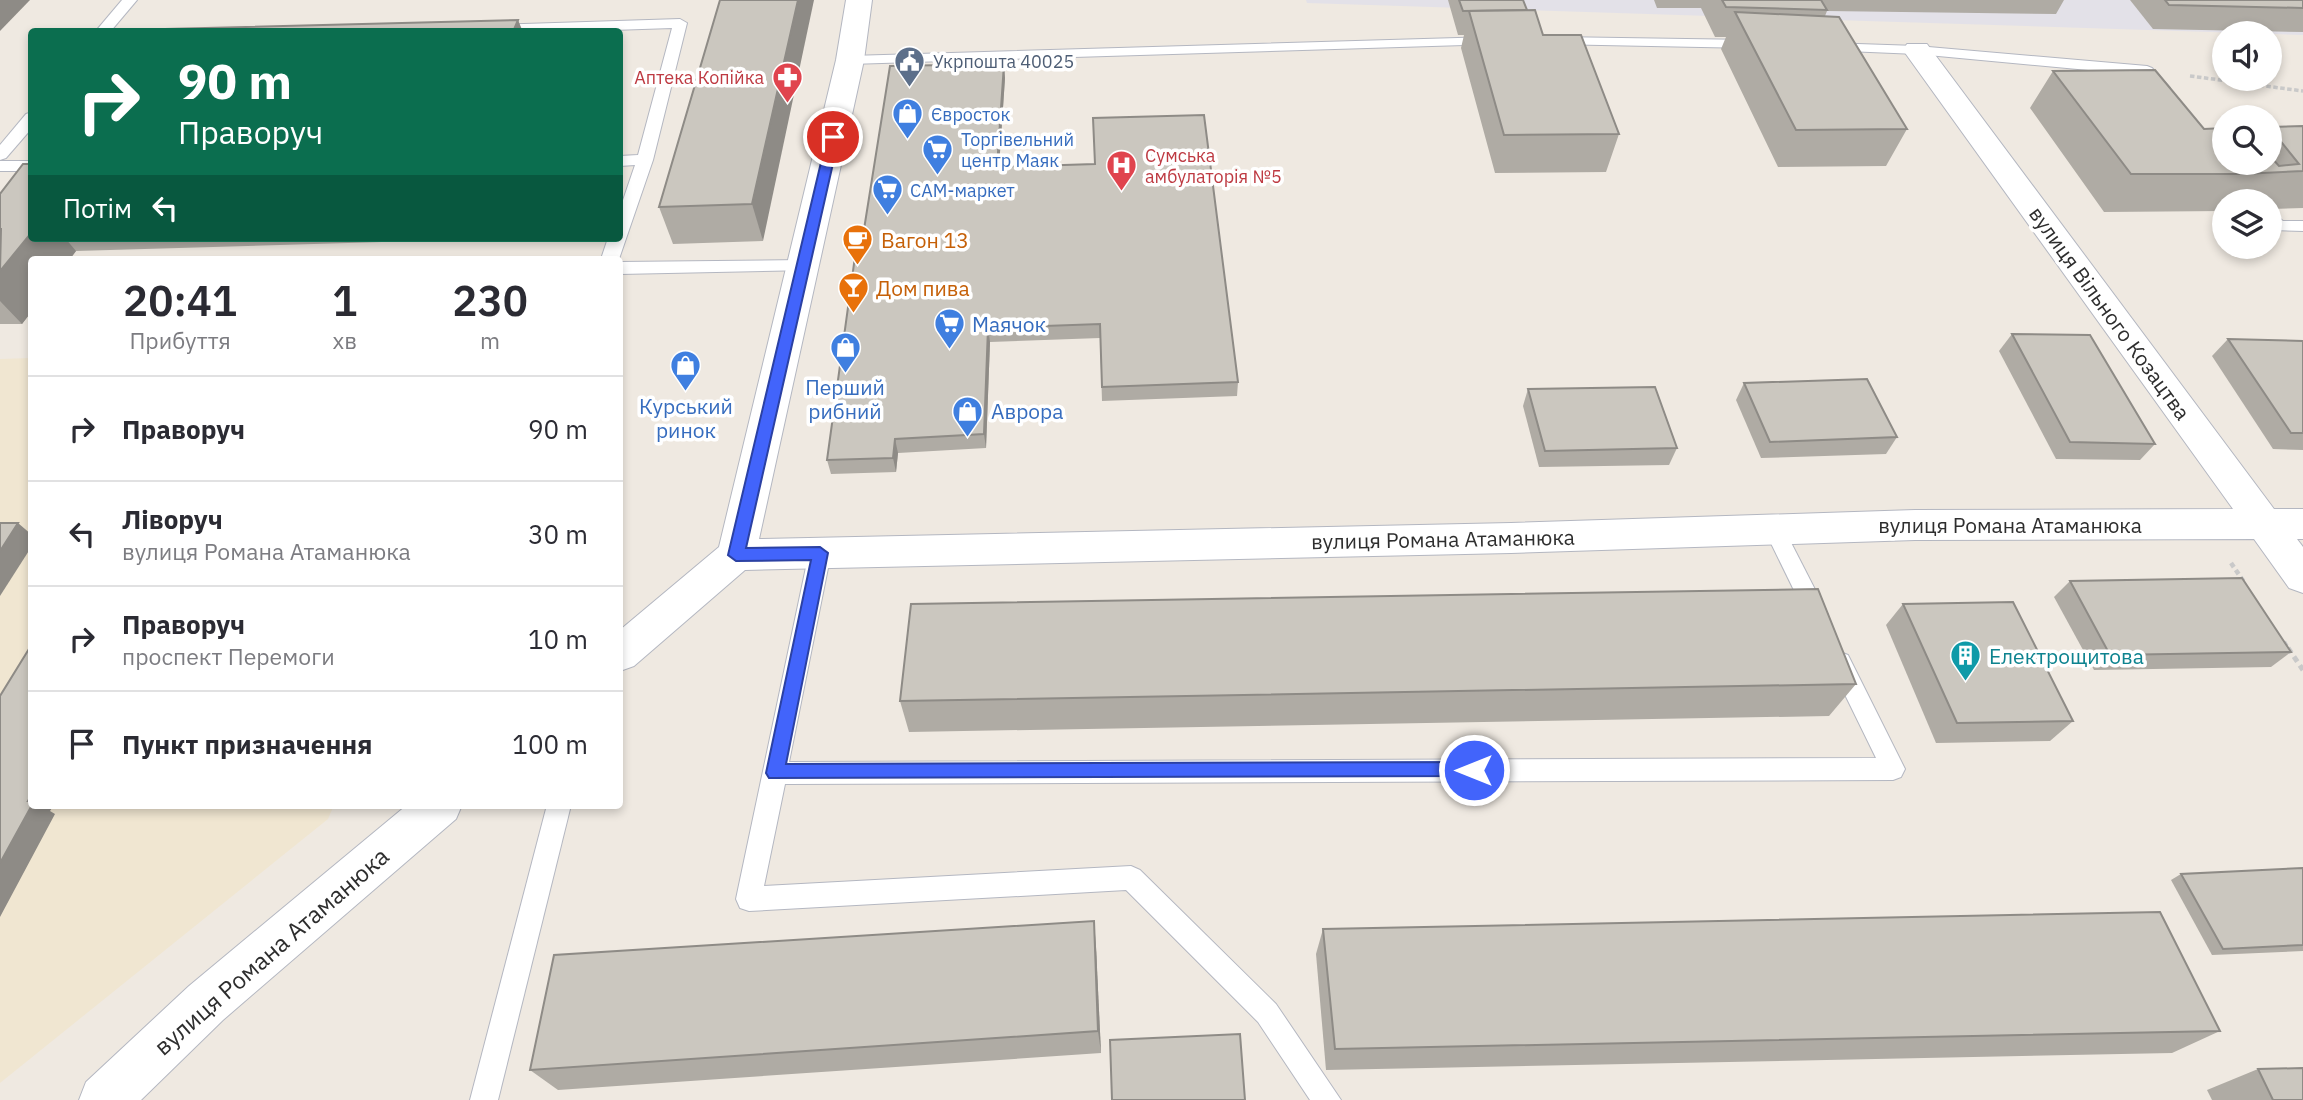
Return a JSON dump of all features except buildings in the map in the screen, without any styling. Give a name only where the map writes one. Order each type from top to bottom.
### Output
[{"type":"street","points":[[623,651],[736,555],[850,60],[859,0]]},
{"type":"street","name":"вулиця Вільного Козацтва","points":[[1917,50],[2303,577]]},
{"type":"street","name":"вулиця Романа Атаманюка","points":[[736,555],[1774,529],[2303,524]]},
{"type":"street","name":"вулиця Романа Атаманюка","points":[[104,1100],[206,1003],[435,809]]},
{"type":"lane","points":[[106,28],[130,0]]},
{"type":"lane","points":[[510,28],[680,23],[645,160],[623,223]]},
{"type":"lane","points":[[850,60],[1384,41],[1507,41]]},
{"type":"lane","points":[[1534,41],[1767,45]]},
{"type":"lane","points":[[1808,46],[1917,50],[2147,71],[2173,101]]},
{"type":"lane","points":[[0,155],[28,122]]},
{"type":"lane","points":[[623,160],[645,160]]},
{"type":"lane","points":[[0,166],[28,166]]},
{"type":"lane","points":[[2282,226],[2303,226]]},
{"type":"lane","points":[[623,268],[804,266]]},
{"type":"lane","points":[[775,773],[1893,769],[1774,529]]},
{"type":"lane","points":[[820,553],[749,899],[1131,878],[1267,1013],[1327,1100]]},
{"type":"lane","points":[[484,1100],[558,809]]},
{"type":"path","points":[[2147,71],[2303,91]]},
{"type":"path","points":[[2204,524],[2250,591]]},
{"type":"path","points":[[2280,636],[2303,670]]},
{"type":"shaded area","points":[[1306,0],[2303,0],[2303,35],[2282,34],[2282,21],[2212,21],[2212,32],[1307,3]]},
{"type":"shaded area","points":[[28,358],[28,809],[332,809],[328,819],[0,1083],[0,359]]},
{"type":"place","name":"Укрпошта 40025","points":[[910,88]]},
{"type":"place","name":"Аптека Копійка","points":[[787,104]]},
{"type":"place","name":"Євросток","points":[[908,141]]},
{"type":"place","name":"Торгівельний центр Маяк","points":[[938,176]]},
{"type":"place","name":"Сумська амбулаторія №5","points":[[1122,192]]},
{"type":"place","name":"САМ-маркет","points":[[887,217]]},
{"type":"place","name":"Вагон 13","points":[[858,267]]},
{"type":"place","name":"Дом пива","points":[[853,315]]},
{"type":"place","name":"Маячок","points":[[949,351]]},
{"type":"place","name":"Перший рибний","points":[[845,374]]},
{"type":"place","name":"Курський ринок","points":[[686,393]]},
{"type":"place","name":"Аврора","points":[[968,438]]},
{"type":"place","name":"Електрощитова","points":[[1966,683]]},
{"type":"route","points":[[833,137],[736,555],[820,553],[775,773],[1474,770]]}]
